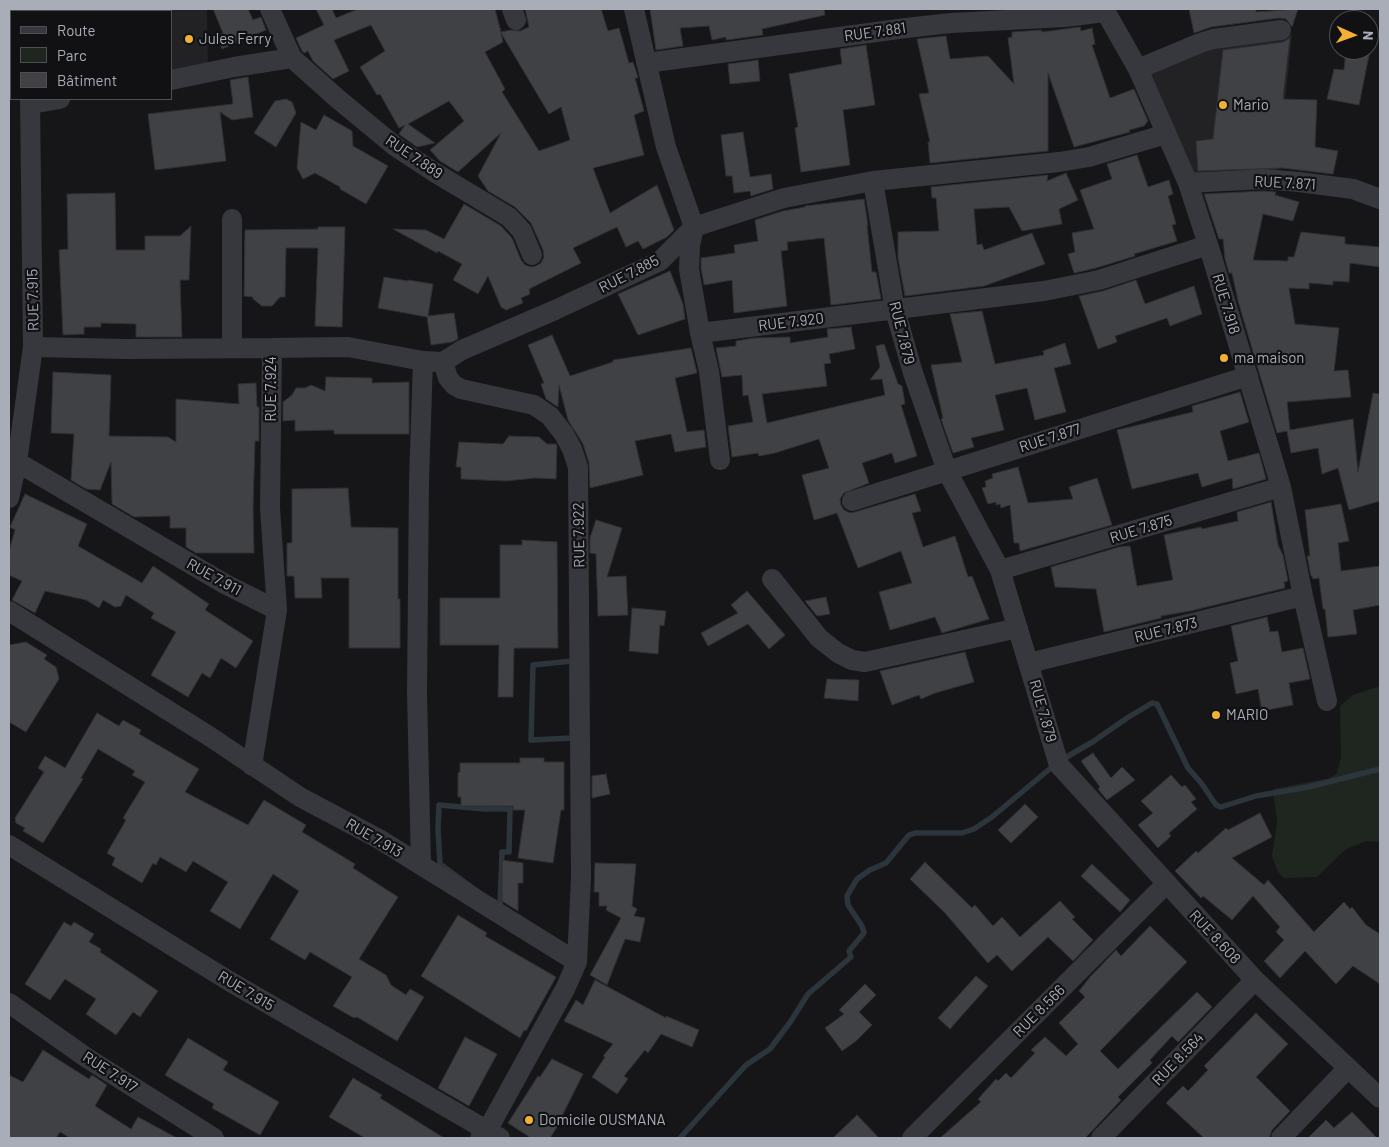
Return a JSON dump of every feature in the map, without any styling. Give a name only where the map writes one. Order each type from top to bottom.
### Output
[{"type":"street","points":[[172,80],[234,67],[292,58],[270,9]]},
{"type":"street","points":[[634,9],[666,148],[694,227],[690,246],[689,269],[700,333],[709,371],[720,460]]},
{"type":"street","name":"RUE 7.881","points":[[646,63],[906,28],[968,22],[1065,17],[1104,10]]},
{"type":"street","name":"RUE 7.918","points":[[1104,10],[1138,69],[1188,184],[1208,245],[1281,487],[1327,701]]},
{"type":"street","points":[[1138,69],[1213,39],[1281,30]]},
{"type":"street","name":"RUE 7.889","points":[[292,58],[396,147],[509,217],[522,231],[532,254]]},
{"type":"street","points":[[30,101],[45,100]]},
{"type":"street","name":"RUE 7.915","points":[[9,495],[17,462],[33,347],[30,101]]},
{"type":"street","points":[[873,181],[1059,162],[1089,156],[1166,134]]},
{"type":"street","name":"RUE 7.871","points":[[1188,184],[1263,180],[1299,182],[1353,189],[1380,199]]},
{"type":"street","name":"RUE 7.885","points":[[433,361],[556,310],[660,260],[694,227],[784,198],[873,181]]},
{"type":"street","name":"RUE 7.879","points":[[873,181],[895,310],[913,373],[947,471],[1000,570],[1058,762]]},
{"type":"street","points":[[232,219],[232,348]]},
{"type":"street","name":"RUE 7.920","points":[[700,333],[1044,291],[1099,280],[1208,245]]},
{"type":"street","name":"RUE 7.924","points":[[33,347],[127,349],[272,348],[270,508],[276,610]]},
{"type":"street","points":[[272,348],[348,348],[433,361],[419,481],[417,683],[421,865]]},
{"type":"street","name":"RUE 7.922","points":[[433,361],[454,385],[461,390],[534,405],[550,416],[564,434],[572,449],[578,467],[581,849],[578,962]]},
{"type":"street","name":"RUE 7.877","points":[[852,501],[1248,376]]},
{"type":"street","name":"RUE 7.911","points":[[17,462],[224,584],[276,610]]},
{"type":"street","name":"RUE 7.875","points":[[1000,570],[1281,487]]},
{"type":"street","points":[[772,579],[819,638],[838,653],[852,660],[865,662],[1018,628]]},
{"type":"street","name":"RUE 7.873","points":[[1029,663],[1303,596]]},
{"type":"street","points":[[252,766],[276,610]]},
{"type":"street","name":"RUE 7.913","points":[[9,611],[209,736],[300,797],[379,839],[578,962]]},
{"type":"street","name":"RUE 8.608","points":[[1058,762],[1166,884],[1255,980],[1380,1098]]},
{"type":"street","name":"RUE 7.915","points":[[9,845],[229,981],[489,1136]]},
{"type":"street","name":"RUE 8.566","points":[[920,1136],[1166,884]]},
{"type":"street","points":[[489,1136],[578,962]]},
{"type":"street","name":"RUE 8.564","points":[[1101,1138],[1255,980]]},
{"type":"street","name":"RUE 7.917","points":[[9,1002],[87,1058],[214,1138]]},
{"type":"street","points":[[1281,1138],[1348,1068]]},
{"type":"shaded area","name":"Jules Ferry","points":[[207,9],[208,67],[172,73],[172,10],[72,10]]},
{"type":"shaded area","name":"Mario","points":[[1292,34],[1278,173],[1233,170],[1192,174],[1148,75],[1212,41]]},
{"type":"green space","points":[[1380,686],[1380,842],[1367,841],[1346,849],[1317,877],[1284,878],[1278,872],[1272,856],[1277,822],[1273,789],[1330,778],[1337,773],[1341,757],[1340,706],[1353,695]]},
{"type":"building","points":[[213,9],[248,9],[253,20],[261,17],[266,30],[222,49],[217,36],[223,33]]},
{"type":"building","points":[[316,9],[332,9],[336,18],[358,9],[495,9],[501,32],[520,31],[529,27],[525,9],[601,9],[608,31],[619,28],[629,63],[633,62],[636,71],[638,78],[635,78],[644,111],[634,115],[644,155],[593,168],[610,213],[657,185],[674,230],[667,237],[643,249],[638,241],[626,247],[617,227],[573,248],[581,263],[529,289],[530,294],[521,298],[523,303],[506,310],[501,307],[488,276],[478,294],[453,280],[462,264],[393,229],[426,230],[444,239],[464,204],[501,226],[512,238],[525,265],[536,266],[541,263],[544,257],[543,250],[531,223],[515,207],[488,191],[478,176],[501,133],[458,172],[440,161],[430,150],[464,121],[449,101],[408,124],[435,143],[417,147],[399,134],[405,125],[399,128],[380,94],[377,95],[360,67],[385,51],[371,25],[334,40],[349,71],[333,79],[313,61],[308,51],[304,53],[302,51],[296,38],[324,25]],"holes":[[[501,33],[549,114],[561,107],[570,140],[539,151],[502,92],[505,89],[485,52],[503,42]]]},
{"type":"building","points":[[650,9],[824,9],[825,15],[762,29],[763,35],[726,40],[726,37],[712,40],[709,26],[680,28],[683,46],[656,50]]},
{"type":"building","points":[[1189,9],[1256,9],[1256,12],[1298,9],[1292,27],[1286,19],[1279,18],[1211,27],[1194,33]]},
{"type":"building","points":[[1080,27],[1081,31],[1092,28],[1095,44],[1092,45],[1110,98],[1134,89],[1148,121],[1144,126],[1129,130],[1130,132],[1074,147],[1048,73],[1048,151],[930,163],[928,142],[930,142],[919,94],[929,93],[917,39],[946,36],[950,59],[988,56],[1014,84],[1008,38],[1012,37],[1012,32],[1041,30],[1042,32]]},
{"type":"building","points":[[1290,38],[1283,99],[1317,100],[1315,147],[1338,151],[1333,174],[1282,168],[1198,171],[1196,141],[1213,139],[1223,50],[1283,42]]},
{"type":"building","points":[[866,45],[875,105],[843,110],[850,165],[801,172],[795,128],[798,127],[789,74],[842,64],[840,49]]},
{"type":"building","points":[[758,60],[760,81],[730,84],[728,64]]},
{"type":"building","points":[[1345,60],[1368,60],[1359,105],[1327,99],[1334,69],[1344,70]]},
{"type":"building","points":[[248,77],[253,117],[232,120],[220,112],[226,161],[155,170],[148,114],[233,104],[230,80]]},
{"type":"building","points":[[286,99],[292,102],[296,113],[276,147],[254,133],[275,101]]},
{"type":"building","points":[[324,115],[352,131],[353,146],[388,166],[366,204],[315,173],[303,179],[297,168],[301,122],[316,130]]},
{"type":"building","points":[[743,132],[750,177],[771,174],[773,189],[751,196],[750,191],[734,193],[732,176],[726,176],[721,135]]},
{"type":"building","points":[[1137,155],[1148,187],[1169,180],[1173,194],[1168,196],[1176,224],[1172,225],[1177,241],[1134,254],[1135,256],[1074,273],[1068,254],[1075,252],[1072,233],[1094,229],[1080,190],[1112,179],[1107,164]]},
{"type":"building","points":[[1066,173],[1078,200],[1059,209],[1062,224],[1022,231],[1009,207],[974,209],[977,245],[982,244],[984,250],[1032,233],[1045,264],[984,286],[905,296],[898,258],[898,232],[939,231],[936,198],[932,198],[931,187],[1048,175],[1047,181]]},
{"type":"building","points":[[1276,192],[1275,195],[1299,202],[1293,221],[1263,214],[1253,260],[1288,261],[1288,257],[1294,257],[1301,232],[1345,237],[1345,244],[1380,247],[1380,267],[1350,263],[1349,282],[1333,281],[1333,285],[1309,283],[1309,289],[1289,288],[1295,324],[1339,328],[1334,371],[1348,370],[1351,397],[1287,402],[1290,430],[1353,419],[1358,472],[1373,393],[1380,394],[1380,501],[1349,510],[1338,468],[1322,474],[1318,448],[1291,453],[1287,431],[1277,433],[1238,301],[1232,273],[1229,273],[1225,259],[1223,239],[1219,239],[1204,194]]},
{"type":"building","points":[[115,193],[116,250],[145,250],[145,236],[180,236],[191,226],[189,280],[180,280],[182,337],[136,337],[136,324],[101,323],[101,327],[84,327],[84,334],[63,335],[59,250],[68,249],[67,194]]},
{"type":"building","points":[[864,199],[872,272],[876,272],[881,299],[831,305],[824,238],[787,242],[788,250],[781,251],[787,306],[734,313],[732,280],[704,285],[701,258],[735,253],[734,245],[758,241],[755,220],[805,206]]},
{"type":"building","points":[[318,227],[345,227],[342,327],[315,326],[318,248],[286,248],[285,297],[280,297],[272,306],[262,306],[253,297],[244,296],[245,230],[318,229]]},
{"type":"building","points":[[670,271],[683,304],[685,319],[638,335],[618,294]]},
{"type":"building","points":[[384,277],[433,284],[428,316],[454,313],[458,339],[452,342],[431,345],[427,317],[378,308]]},
{"type":"building","points":[[1136,280],[1145,304],[1194,286],[1202,314],[1170,326],[1167,318],[1115,336],[1117,342],[1098,349],[1079,296],[1103,291]]},
{"type":"building","points":[[982,311],[995,364],[1044,355],[1043,351],[1065,343],[1071,364],[1054,368],[1066,412],[1035,420],[1027,388],[995,395],[1004,430],[971,438],[974,447],[953,453],[941,419],[943,418],[931,365],[962,362],[950,314]]},
{"type":"building","points":[[851,327],[855,349],[829,354],[831,363],[824,364],[827,386],[762,394],[767,423],[885,395],[882,379],[870,380],[880,367],[876,346],[884,344],[898,384],[902,386],[905,404],[901,405],[917,456],[895,463],[892,453],[862,463],[869,483],[844,493],[840,499],[841,505],[844,510],[850,513],[915,494],[921,511],[912,513],[923,547],[955,536],[968,577],[972,576],[989,619],[942,633],[935,617],[890,630],[879,592],[912,583],[901,551],[858,568],[837,513],[814,520],[802,475],[829,468],[819,439],[775,453],[759,456],[758,453],[732,457],[728,426],[753,422],[748,395],[743,396],[742,375],[722,377],[716,348],[736,346],[736,341],[754,338],[790,337],[790,343],[828,337],[827,329]]},
{"type":"building","points":[[552,335],[570,376],[613,362],[613,360],[691,348],[697,373],[675,378],[687,432],[704,430],[706,447],[675,452],[671,434],[635,441],[643,475],[590,488],[589,463],[583,444],[568,420],[559,385],[558,407],[546,399],[541,384],[544,383],[528,345]]},
{"type":"building","points":[[53,372],[111,375],[109,436],[168,437],[176,442],[176,399],[239,404],[238,384],[256,383],[257,407],[259,407],[259,441],[255,441],[254,553],[196,553],[186,547],[186,528],[170,528],[170,516],[134,517],[112,504],[111,462],[100,490],[86,489],[71,480],[74,434],[51,433]]},
{"type":"building","points":[[326,377],[372,378],[372,383],[409,382],[409,434],[334,434],[334,430],[295,431],[295,420],[283,421],[283,402],[292,395],[296,388],[305,388],[311,385],[325,391]]},
{"type":"building","points":[[1240,392],[1249,422],[1220,431],[1228,461],[1259,453],[1266,479],[1233,489],[1232,478],[1202,487],[1198,473],[1132,489],[1117,430],[1193,412],[1192,406]]},
{"type":"building","points":[[509,436],[539,437],[547,444],[556,444],[556,479],[535,478],[506,481],[461,479],[461,467],[456,467],[459,442],[503,444]]},
{"type":"building","points":[[1018,467],[1028,503],[1073,499],[1069,487],[1097,478],[1112,525],[1020,551],[1019,543],[1014,543],[1010,505],[1001,508],[1000,504],[996,505],[996,502],[988,504],[982,488],[986,487],[985,481],[993,478],[992,474]]},
{"type":"building","points":[[348,488],[351,527],[398,528],[400,648],[349,648],[349,578],[321,578],[322,598],[295,598],[294,576],[287,576],[287,543],[292,543],[292,489]]},
{"type":"building","points":[[25,494],[87,524],[78,546],[142,583],[153,566],[209,604],[205,610],[253,641],[236,668],[221,658],[210,678],[202,673],[188,697],[151,675],[176,632],[151,618],[154,613],[126,595],[121,606],[115,607],[103,600],[99,608],[86,600],[45,591],[35,613],[12,600],[22,581],[9,575],[9,551],[15,530],[10,527]]},
{"type":"building","points":[[1271,502],[1278,545],[1283,555],[1288,581],[1284,582],[1285,588],[1190,611],[1161,616],[1161,618],[1104,632],[1096,589],[1055,587],[1051,567],[1119,547],[1130,546],[1137,586],[1173,580],[1164,535],[1238,521],[1237,512]]},
{"type":"building","points":[[1341,504],[1349,541],[1338,543],[1341,571],[1380,566],[1380,605],[1353,610],[1357,634],[1328,637],[1319,578],[1313,579],[1311,576],[1307,556],[1310,556],[1305,510]]},
{"type":"building","points":[[596,520],[622,528],[607,577],[626,576],[628,615],[598,616],[596,554],[590,553],[590,538]]},
{"type":"building","points":[[522,540],[557,542],[558,648],[514,648],[513,697],[498,697],[499,645],[440,645],[440,598],[500,598],[500,545],[522,545]]},
{"type":"building","points":[[747,591],[785,635],[769,649],[748,624],[708,646],[701,633],[738,613],[731,605]]},
{"type":"building","points":[[826,597],[830,614],[817,616],[805,601]]},
{"type":"building","points":[[632,608],[666,611],[664,626],[660,625],[658,654],[629,651]]},
{"type":"building","points":[[1267,617],[1270,632],[1278,631],[1282,652],[1303,648],[1310,679],[1289,683],[1293,705],[1262,711],[1258,689],[1236,694],[1230,663],[1238,661],[1231,626]]},
{"type":"building","points":[[26,642],[47,655],[44,659],[56,667],[59,679],[26,732],[9,722],[9,645]]},
{"type":"building","points":[[965,652],[974,682],[921,699],[919,695],[892,705],[880,671]]},
{"type":"building","points":[[827,679],[859,680],[858,701],[824,698]]},
{"type":"building","points":[[97,713],[119,726],[123,720],[141,730],[139,734],[199,769],[185,792],[248,825],[264,800],[306,825],[302,832],[355,864],[353,868],[398,897],[359,959],[386,975],[391,985],[406,995],[410,989],[424,997],[397,1041],[357,1017],[354,1018],[333,1006],[352,977],[310,952],[305,960],[270,939],[299,891],[273,874],[240,929],[210,911],[228,882],[193,861],[186,872],[160,857],[156,865],[153,863],[142,883],[112,865],[115,858],[107,853],[126,820],[123,818],[145,782],[132,775],[135,771],[98,749],[81,778],[83,779],[43,843],[23,831],[25,828],[16,823],[15,818],[44,772],[38,768],[45,756],[65,768]]},
{"type":"building","points":[[1093,753],[1111,778],[1122,767],[1135,780],[1107,800],[1081,761]]},
{"type":"building","points":[[520,758],[544,758],[544,762],[564,762],[564,810],[561,810],[553,863],[518,858],[525,810],[513,810],[513,806],[461,806],[461,797],[458,797],[460,763],[520,763]]},
{"type":"building","points":[[606,774],[610,794],[592,798],[592,776]]},
{"type":"building","points":[[1171,775],[1182,787],[1185,785],[1196,799],[1191,802],[1197,809],[1169,833],[1171,836],[1158,848],[1138,825],[1153,813],[1141,801]]},
{"type":"building","points":[[1025,804],[1038,817],[1011,843],[998,830]]},
{"type":"building","points":[[1260,813],[1272,837],[1232,858],[1264,885],[1268,880],[1314,932],[1344,902],[1350,909],[1352,907],[1366,925],[1380,934],[1380,984],[1353,966],[1336,984],[1305,951],[1280,978],[1264,961],[1284,940],[1276,932],[1280,927],[1253,896],[1232,920],[1203,896],[1201,898],[1175,871],[1196,851],[1198,853],[1226,828],[1228,830]]},
{"type":"building","points":[[502,860],[523,863],[523,883],[518,883],[518,911],[502,901]]},
{"type":"building","points":[[925,862],[972,908],[975,905],[993,926],[1002,917],[1020,937],[1060,901],[1075,917],[1072,919],[1093,940],[1073,961],[1048,937],[1012,971],[997,955],[988,963],[945,913],[910,879]]},
{"type":"building","points":[[595,863],[636,864],[632,906],[637,909],[634,916],[645,918],[640,942],[625,939],[607,985],[590,975],[621,918],[606,910],[607,906],[599,906],[599,892],[594,892]]},
{"type":"building","points":[[1092,864],[1130,900],[1120,912],[1081,876]]},
{"type":"building","points":[[458,915],[487,933],[485,936],[556,977],[526,1031],[524,1030],[520,1038],[421,976]]},
{"type":"building","points":[[64,922],[71,926],[74,922],[94,934],[89,942],[101,949],[100,952],[158,991],[140,1017],[133,1012],[116,1035],[86,1014],[96,999],[65,979],[50,1000],[25,984]]},
{"type":"building","points":[[1150,926],[1187,962],[1100,1051],[1118,1069],[1197,992],[1212,1007],[1178,1042],[1172,1036],[1150,1060],[1152,1063],[1118,1097],[1121,1100],[1091,1132],[1085,1138],[940,1138],[981,1102],[978,1099],[996,1079],[998,1081],[1006,1073],[1011,1078],[1035,1053],[1031,1050],[1045,1037],[1066,1056],[1078,1044],[1059,1023],[1085,997],[1079,991],[1090,977],[1116,950],[1121,956]]},
{"type":"building","points":[[976,976],[988,986],[950,1029],[938,1018]]},
{"type":"building","points":[[595,980],[666,1018],[666,1016],[699,1030],[692,1047],[661,1034],[648,1053],[645,1050],[624,1076],[628,1079],[617,1094],[592,1077],[605,1057],[603,1056],[613,1044],[564,1021],[576,1000],[583,1005]]},
{"type":"building","points":[[865,984],[876,995],[859,1012],[872,1025],[856,1041],[842,1051],[825,1028],[844,1014],[839,1010]]},
{"type":"building","points":[[1256,1013],[1288,1044],[1256,1077],[1290,1111],[1272,1130],[1269,1138],[1204,1138],[1166,1103],[1183,1086],[1188,1091],[1208,1070],[1204,1066]]},
{"type":"building","points":[[465,1037],[497,1054],[469,1106],[438,1088]]},
{"type":"building","points":[[188,1038],[228,1062],[223,1070],[279,1102],[260,1135],[212,1108],[214,1104],[165,1075]]},
{"type":"building","points":[[43,1050],[89,1079],[92,1075],[107,1085],[95,1106],[131,1129],[138,1117],[177,1138],[70,1138],[60,1132],[56,1138],[9,1138],[9,1075],[23,1082]]},
{"type":"building","points":[[552,1059],[583,1074],[561,1121],[550,1138],[531,1138],[508,1123],[538,1076],[540,1077]]},
{"type":"building","points":[[353,1078],[382,1095],[380,1098],[444,1138],[365,1138],[329,1117]]},
{"type":"building","points":[[1352,1112],[1377,1138],[1308,1138],[1326,1120],[1334,1128]]},
{"type":"building","points":[[857,1115],[879,1138],[833,1138]]},
{"type":"waterway","points":[[572,661],[572,738],[531,740],[533,665],[572,661]]},
{"type":"waterway","points":[[680,1138],[746,1065],[770,1049],[808,994],[851,957],[849,951],[864,933],[862,926],[848,905],[847,896],[857,879],[870,870],[886,863],[909,835],[915,833],[962,833],[974,829],[992,817],[1058,762],[1152,703],[1157,704],[1188,768],[1202,784],[1216,805],[1221,807],[1256,796],[1308,787],[1380,769]]},
{"type":"waterway","points":[[439,805],[510,809],[509,852],[502,852],[500,905],[485,897],[440,864],[439,805]]},
{"type":"place","name":"Jules Ferry","points":[[189,39]]},
{"type":"place","name":"Mario","points":[[1223,105]]},
{"type":"place","name":"ma maison","points":[[1224,358]]},
{"type":"place","name":"MARIO","points":[[1216,715]]},
{"type":"place","name":"Domicile OUSMANA","points":[[529,1120]]}]
